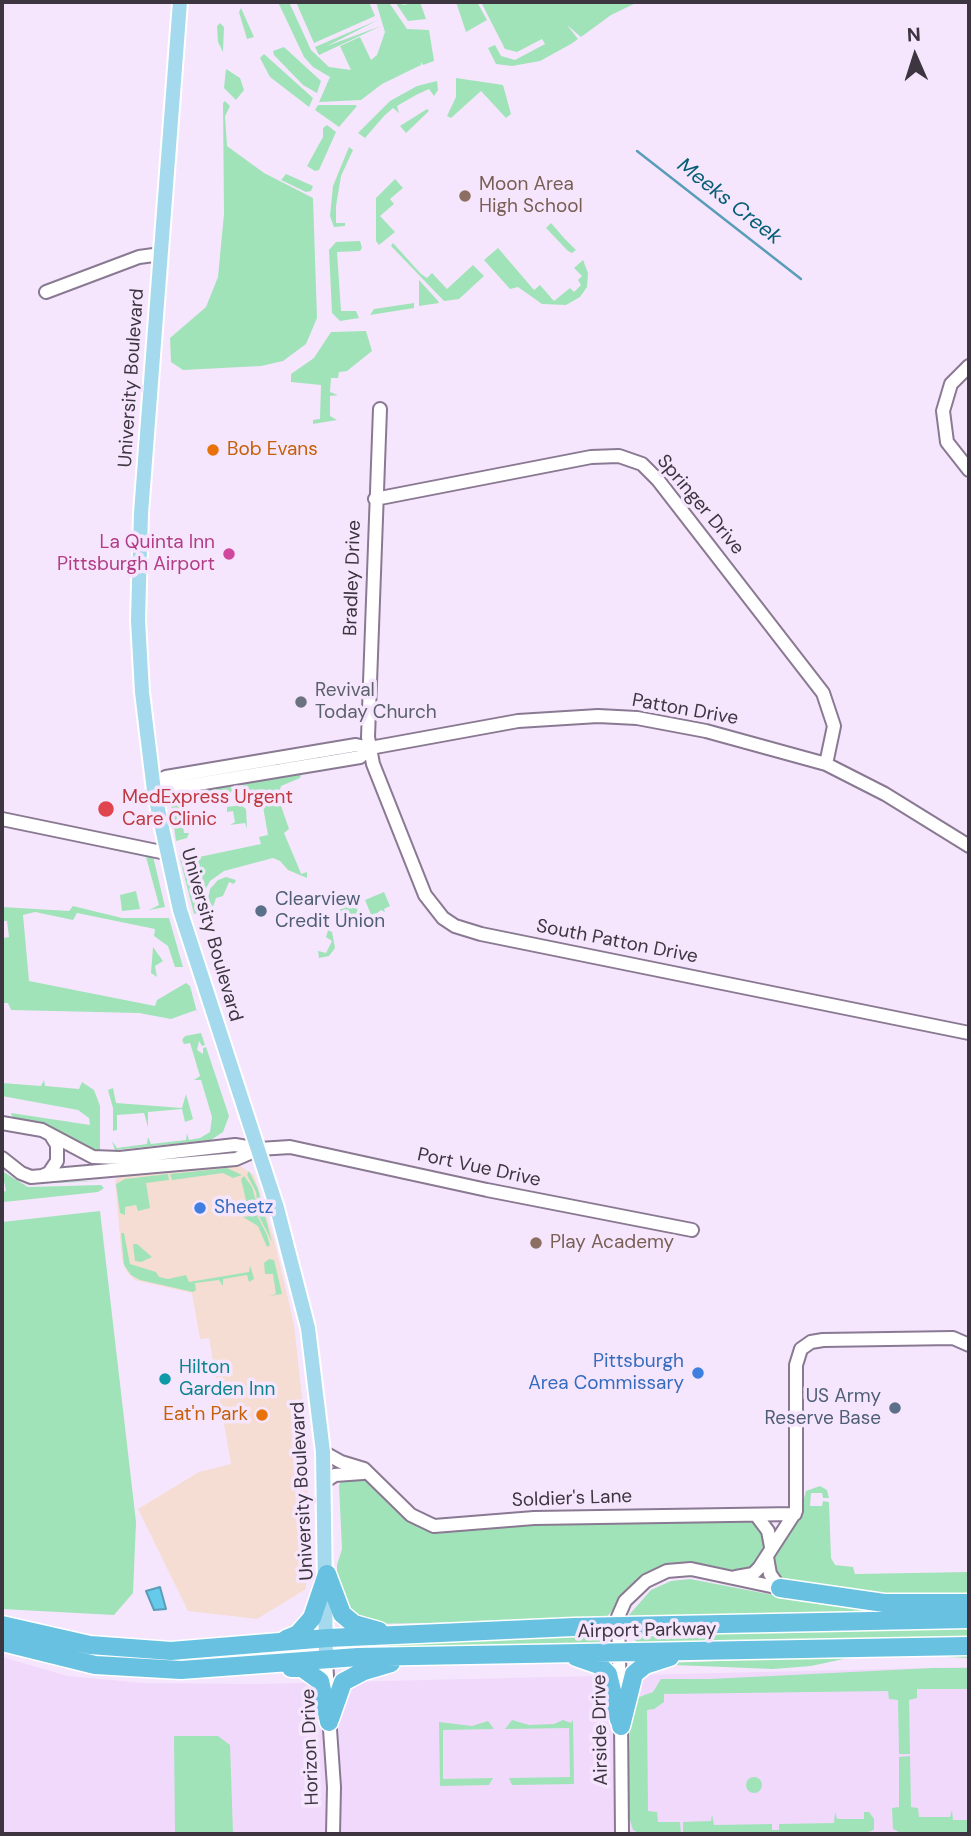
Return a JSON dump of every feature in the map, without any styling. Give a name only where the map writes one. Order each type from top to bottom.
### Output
[{"type":"highway","points":[[327,1574],[338,1607],[348,1619],[362,1626],[399,1636]]},
{"type":"highway","points":[[2,1625],[90,1645],[141,1650],[266,1644],[293,1637],[303,1630],[312,1618],[327,1574]]},
{"type":"highway","points":[[780,1588],[875,1602],[969,1603]]},
{"type":"highway","name":"Airport Parkway","points":[[266,1644],[328,1638],[618,1625],[969,1619]]},
{"type":"highway","points":[[2,1642],[81,1663],[121,1668],[181,1670],[237,1665],[246,1672],[302,1668],[312,1672],[320,1681],[329,1722]]},
{"type":"highway","name":"Airport Parkway","points":[[237,1665],[418,1656],[969,1646]]},
{"type":"highway","points":[[621,1726],[629,1683],[638,1669],[651,1662],[691,1651]]},
{"type":"highway","points":[[566,1653],[599,1665],[605,1671],[621,1726]]},
{"type":"highway","points":[[329,1722],[343,1682],[364,1671],[418,1656]]},
{"type":"main road","name":"University Boulevard","points":[[180,2],[139,583],[142,681],[153,783],[166,853],[200,973],[259,1149],[295,1268],[306,1319],[323,1452],[328,1638],[326,1659]]},
{"type":"street","points":[[46,292],[139,257],[161,254]]},
{"type":"street","points":[[969,366],[951,384],[943,411],[947,442],[969,470]]},
{"type":"street","name":"Bradley Drive","points":[[370,748],[367,728],[380,409]]},
{"type":"street","name":"Springer Drive","points":[[375,499],[591,457],[620,456],[642,464],[659,480],[818,684],[833,719],[834,733],[826,764]]},
{"type":"street","name":"Patton Drive","points":[[153,783],[168,789],[360,757],[370,748],[518,721],[598,716],[674,724],[826,764],[885,794],[969,846]]},
{"type":"street","name":"South Patton Drive","points":[[370,748],[373,764],[425,895],[443,918],[455,926],[969,1033]]},
{"type":"street","points":[[2,819],[166,853]]},
{"type":"street","points":[[2,1123],[50,1134],[93,1157],[120,1158],[235,1145],[259,1149]]},
{"type":"street","points":[[41,1176],[52,1169],[58,1156],[57,1145],[50,1134]]},
{"type":"street","name":"Port Vue Drive","points":[[259,1149],[297,1148],[487,1190],[692,1230]]},
{"type":"street","points":[[2,1158],[21,1173],[41,1176],[236,1159],[259,1149]]},
{"type":"street","points":[[736,1577],[752,1574],[795,1514],[798,1488],[796,1365],[801,1349],[811,1342],[837,1340],[953,1338],[969,1345]]},
{"type":"street","name":"Soldier's Lane","points":[[323,1452],[370,1474],[411,1515],[435,1525],[534,1518],[795,1514]]},
{"type":"street","points":[[324,1482],[335,1475],[370,1474]]},
{"type":"street","points":[[756,1515],[768,1531],[770,1574],[780,1588]]},
{"type":"street","points":[[618,1625],[618,1617],[625,1601],[636,1588],[657,1575],[691,1569],[780,1588]]},
{"type":"street","name":"Airside Drive","points":[[618,1625],[622,1834]]},
{"type":"street","name":"Horizon Drive","points":[[326,1659],[333,1834]]},
{"type":"shaded area","points":[[229,1164],[242,1167],[254,1175],[274,1239],[294,1324],[308,1453],[306,1589],[257,1619],[188,1611],[138,1509],[199,1472],[231,1464],[209,1338],[200,1339],[192,1293],[135,1280],[127,1272],[122,1260],[115,1180],[123,1175]]},
{"type":"shaded area","points":[[2,1657],[68,1676],[142,1683],[258,1684],[969,1667],[969,1834],[2,1834]]},
{"type":"green space","points":[[278,2],[289,2],[311,50],[329,67],[351,70],[340,46],[360,37],[371,60],[377,55],[385,32],[376,2],[390,4],[407,29],[429,30],[434,61],[423,65],[421,62],[421,65],[382,84],[361,100],[319,102],[330,77],[313,67],[304,57]]},
{"type":"green space","points":[[296,2],[369,2],[375,16],[314,43]]},
{"type":"green space","points":[[395,2],[401,2],[403,5],[420,2],[426,19],[408,21]]},
{"type":"green space","points":[[456,2],[477,2],[487,20],[466,32]]},
{"type":"green space","points":[[481,2],[638,2],[611,15],[581,37],[567,25],[578,39],[540,61],[512,66],[496,64],[488,48],[495,45],[501,56],[515,60],[545,44],[542,39],[517,52],[505,49]]},
{"type":"green space","points":[[241,8],[254,37],[247,39],[239,12]]},
{"type":"green space","points":[[378,20],[327,46],[381,26],[319,55],[315,47]]},
{"type":"green space","points":[[220,23],[224,27],[223,52],[218,42],[217,26]]},
{"type":"green space","points":[[284,47],[321,81],[317,93],[303,85],[274,55],[273,51]]},
{"type":"green space","points":[[264,54],[313,98],[309,107],[270,77],[260,58]]},
{"type":"green space","points":[[226,69],[240,78],[244,90],[236,100],[224,88]]},
{"type":"green space","points":[[456,78],[503,85],[511,114],[506,118],[481,91],[451,118],[447,116],[456,97]]},
{"type":"green space","points":[[437,81],[438,90],[434,96],[429,89],[416,95],[397,106],[399,113],[393,108],[365,138],[358,133],[390,101],[417,86]]},
{"type":"green space","points":[[225,101],[230,106],[225,116],[227,146],[264,173],[313,198],[317,318],[306,344],[283,361],[261,366],[183,370],[171,362],[170,338],[206,307],[218,277],[224,214]]},
{"type":"green space","points":[[318,105],[357,106],[339,127],[315,110]]},
{"type":"green space","points":[[427,109],[429,111],[406,133],[400,126]]},
{"type":"green space","points":[[327,125],[336,132],[319,170],[315,171],[307,166],[323,137],[323,128]]},
{"type":"green space","points":[[349,147],[353,150],[341,176],[336,206],[336,223],[345,223],[345,226],[334,227],[330,216],[333,186]]},
{"type":"green space","points":[[286,174],[313,186],[311,191],[306,192],[281,180]]},
{"type":"green space","points":[[395,179],[403,188],[390,199],[394,204],[380,216],[395,232],[379,245],[376,241],[376,198]]},
{"type":"green space","points":[[551,223],[576,250],[572,253],[568,251],[546,228]]},
{"type":"green space","points":[[360,241],[360,251],[337,252],[341,311],[356,311],[359,318],[340,321],[332,313],[329,250],[336,242]]},
{"type":"green space","points":[[393,243],[421,274],[427,278],[432,273],[447,289],[473,265],[484,276],[459,299],[444,301],[391,246]]},
{"type":"green space","points":[[498,248],[534,290],[540,285],[554,301],[570,288],[574,292],[581,285],[578,280],[582,276],[574,268],[583,260],[588,273],[587,287],[580,297],[566,305],[542,304],[518,287],[510,289],[484,260]]},
{"type":"green space","points":[[419,280],[438,301],[439,303],[419,306]]},
{"type":"green space","points":[[414,303],[414,308],[370,315],[374,309]]},
{"type":"green space","points":[[366,331],[372,351],[347,371],[339,372],[338,378],[331,378],[330,392],[338,395],[330,396],[330,416],[337,420],[313,424],[313,420],[320,419],[321,385],[291,382],[291,374],[314,358],[331,332]]},
{"type":"green space","points":[[302,772],[300,778],[281,786],[278,797],[289,829],[284,833],[301,874],[307,872],[307,878],[288,870],[273,858],[224,871],[210,881],[203,894],[202,912],[194,914],[179,855],[194,850],[199,857],[261,844],[259,837],[268,835],[260,790],[249,791],[246,796],[241,781]]},
{"type":"green space","points":[[229,783],[232,790],[229,795],[220,790],[189,796],[192,802],[180,808],[184,833],[189,833],[187,838],[176,841],[170,797],[184,790]]},
{"type":"green space","points":[[241,805],[246,809],[247,829],[245,823],[230,825],[235,822],[233,811],[227,812],[227,807]]},
{"type":"green space","points":[[107,845],[153,856],[165,907],[149,910],[159,905],[146,857],[108,849]]},
{"type":"green space","points":[[226,877],[236,880],[234,884],[229,882],[223,896],[216,898],[213,907],[208,899],[210,889],[218,880]]},
{"type":"green space","points":[[136,891],[140,909],[122,911],[120,895]]},
{"type":"green space","points":[[384,892],[390,906],[384,909],[385,912],[381,910],[372,917],[365,900]]},
{"type":"green space","points":[[355,904],[362,921],[351,923],[344,930],[336,911]]},
{"type":"green space","points":[[73,906],[122,918],[169,918],[183,967],[175,967],[168,946],[154,936],[155,929],[77,913],[73,920],[35,912],[23,915],[29,981],[155,1006],[157,1000],[186,983],[190,986],[198,1016],[196,1010],[171,1019],[139,1013],[11,1010],[8,1003],[2,1003],[2,938],[9,937],[7,921],[2,921],[2,907],[69,911]]},
{"type":"green space","points":[[328,930],[332,932],[335,948],[329,956],[319,958],[318,951],[326,953],[332,941],[326,937]]},
{"type":"green space","points":[[153,947],[163,961],[155,966],[157,977],[151,973]]},
{"type":"green space","points":[[201,1033],[205,1045],[202,1046],[199,1041],[197,1050],[203,1054],[203,1048],[206,1047],[229,1116],[223,1132],[211,1140],[115,1150],[112,1141],[117,1148],[147,1144],[148,1137],[151,1144],[186,1140],[187,1133],[189,1140],[200,1138],[210,1132],[212,1117],[201,1080],[194,1080],[200,1076],[190,1043],[184,1044],[182,1040],[185,1036]]},
{"type":"green space","points":[[44,1080],[45,1086],[79,1089],[82,1082],[94,1090],[100,1106],[100,1154],[14,1121],[11,1113],[90,1125],[89,1118],[78,1110],[2,1096],[2,1083],[41,1086]]},
{"type":"green space","points":[[113,1088],[116,1103],[182,1108],[186,1094],[193,1119],[185,1122],[182,1109],[148,1112],[148,1127],[144,1113],[117,1115],[117,1130],[113,1131],[113,1108],[108,1090]]},
{"type":"green space","points":[[2,1163],[43,1182],[104,1181],[27,1184],[2,1168]]},
{"type":"green space","points":[[227,1168],[242,1175],[233,1178],[223,1173],[172,1180],[170,1174]]},
{"type":"green space","points":[[2,1171],[28,1187],[101,1185],[104,1188],[98,1192],[4,1202],[2,1192],[6,1191]]},
{"type":"green space","points":[[249,1171],[258,1189],[272,1242],[259,1216],[256,1192],[247,1175]]},
{"type":"green space","points":[[168,1174],[169,1180],[146,1183],[150,1208],[138,1211],[136,1205],[125,1207],[125,1215],[120,1213],[116,1184],[125,1179]]},
{"type":"green space","points":[[244,1176],[252,1187],[257,1205],[253,1212],[242,1215],[249,1213],[241,1179]]},
{"type":"green space","points":[[100,1211],[136,1522],[133,1593],[114,1615],[2,1609],[2,1222]]},
{"type":"green space","points":[[257,1215],[267,1235],[270,1245],[267,1247],[258,1226],[243,1217]]},
{"type":"green space","points":[[121,1233],[124,1233],[130,1264],[156,1272],[159,1277],[168,1279],[186,1275],[189,1282],[249,1272],[250,1265],[254,1279],[249,1282],[247,1275],[223,1279],[223,1286],[219,1280],[195,1283],[196,1290],[193,1292],[140,1280],[131,1275],[124,1265]]},
{"type":"green space","points":[[133,1244],[137,1244],[152,1257],[141,1262],[135,1261]]},
{"type":"green space","points":[[269,1259],[274,1260],[282,1294],[269,1296],[276,1294],[273,1274],[265,1274],[264,1263]]},
{"type":"green space","points":[[360,1476],[370,1481],[406,1519],[430,1531],[531,1524],[747,1520],[761,1526],[765,1543],[756,1567],[740,1573],[691,1564],[639,1580],[604,1620],[367,1624],[347,1610],[337,1591],[337,1565],[342,1549],[339,1485],[342,1480]]},
{"type":"green space","points":[[820,1486],[827,1490],[829,1498],[823,1498],[822,1493],[811,1493],[810,1506],[822,1506],[823,1501],[829,1502],[831,1558],[835,1565],[853,1567],[855,1574],[969,1572],[969,1596],[877,1595],[791,1583],[778,1578],[772,1559],[780,1542],[798,1520],[806,1491]]},
{"type":"green space","points":[[690,1579],[820,1604],[954,1613],[633,1620],[628,1616],[651,1590],[671,1581]]},
{"type":"green space","points":[[969,1624],[969,1641],[640,1645],[633,1638],[633,1630]]},
{"type":"green space","points":[[606,1632],[609,1647],[352,1650],[342,1645]]},
{"type":"green space","points":[[969,1651],[969,1658],[909,1655],[848,1658],[811,1666],[773,1669],[674,1665],[652,1671],[634,1687],[640,1675],[666,1663]]},
{"type":"green space","points":[[969,1668],[969,1689],[917,1689],[917,1698],[909,1700],[910,1754],[899,1754],[898,1700],[889,1699],[888,1691],[664,1694],[664,1702],[647,1710],[648,1811],[657,1812],[658,1822],[680,1822],[681,1834],[640,1834],[633,1830],[627,1810],[631,1700],[653,1692],[661,1679]]},
{"type":"green space","points":[[512,1720],[529,1725],[554,1724],[563,1720],[571,1723],[573,1720],[574,1784],[512,1785],[509,1778],[570,1777],[569,1728],[505,1729]]},
{"type":"green space","points":[[488,1721],[494,1729],[443,1730],[443,1779],[493,1778],[489,1785],[440,1786],[439,1722],[472,1726]]},
{"type":"green space","points":[[174,1736],[218,1736],[230,1745],[233,1834],[175,1834]]},
{"type":"green space","points":[[910,1756],[911,1807],[918,1808],[919,1817],[950,1817],[952,1810],[953,1820],[969,1820],[969,1832],[901,1833],[893,1829],[892,1808],[899,1807],[899,1757]]},
{"type":"green space","points":[[754,1777],[760,1779],[760,1791],[754,1793],[748,1791],[746,1785],[748,1779]]},
{"type":"green space","points":[[835,1812],[837,1819],[864,1819],[864,1812],[869,1812],[874,1819],[874,1830],[862,1834],[683,1834],[683,1822],[711,1821],[712,1814],[714,1825],[772,1824],[772,1830],[779,1830],[779,1824],[834,1823]]},
{"type":"water","points":[[160,1587],[166,1609],[154,1610],[146,1591]]},
{"type":"waterway","name":"Meeks Creek","points":[[637,151],[801,279]]},
{"type":"place","name":"Moon Area High School","points":[[465,196]]},
{"type":"place","name":"Bob Evans","points":[[213,450]]},
{"type":"place","name":"La Quinta Inn Pittsburgh Airport","points":[[229,554]]},
{"type":"place","name":"Revival Today Church","points":[[301,702]]},
{"type":"place","name":"MedExpress Urgent Care Clinic","points":[[106,809]]},
{"type":"place","name":"Clearview Credit Union","points":[[261,911]]},
{"type":"place","name":"Sheetz","points":[[200,1208]]},
{"type":"place","name":"Play Academy","points":[[536,1243]]},
{"type":"place","name":"Pittsburgh Area Commissary","points":[[698,1373]]},
{"type":"place","name":"Hilton Garden Inn","points":[[165,1379]]},
{"type":"place","name":"US Army Reserve Base","points":[[895,1408]]},
{"type":"place","name":"Eat'n Park","points":[[262,1415]]}]
